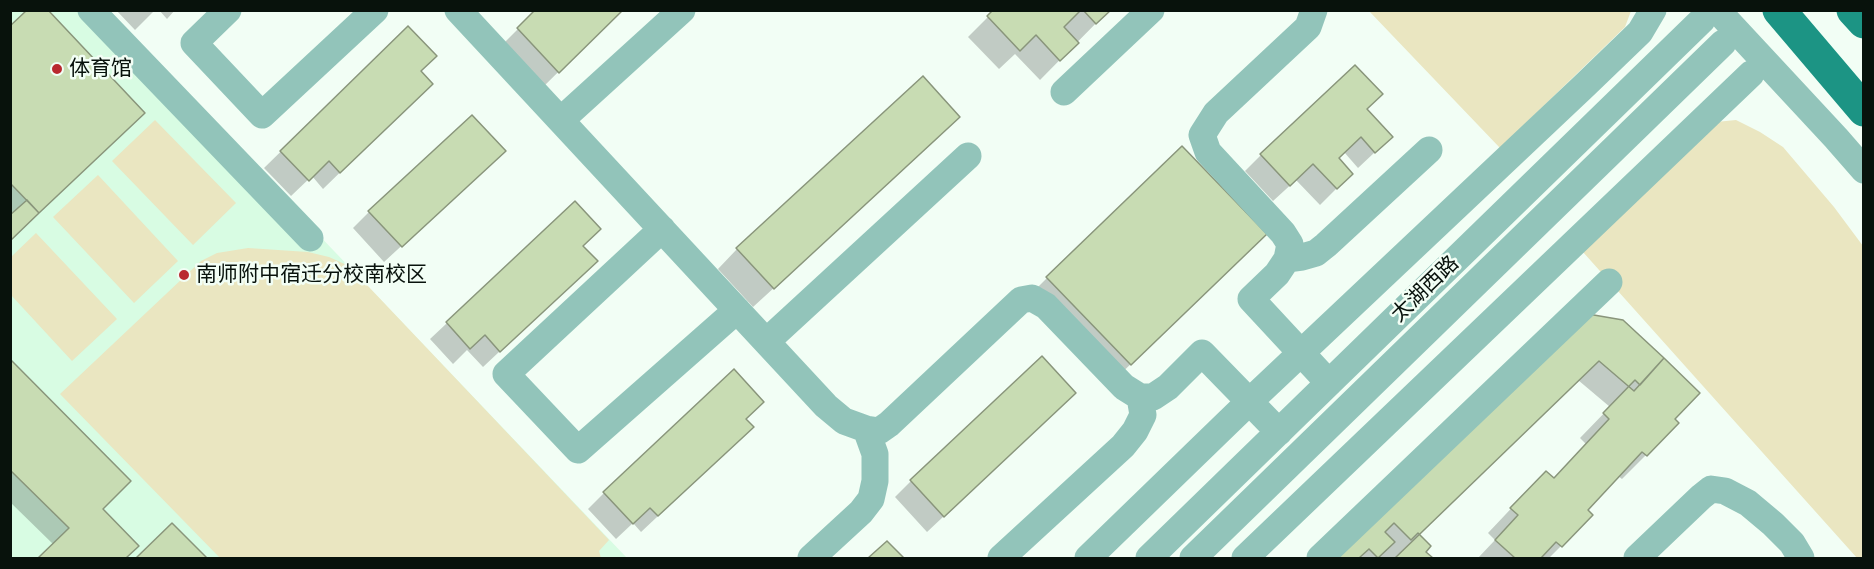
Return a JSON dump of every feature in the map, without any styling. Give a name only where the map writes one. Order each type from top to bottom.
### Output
[{"type":"main road","points":[[1779,10],[1863,110]]},
{"type":"main road","points":[[1853,10],[1863,22]]},
{"type":"street","points":[[91,10],[310,238]]},
{"type":"street","points":[[228,10],[194,43],[262,115],[375,10]]},
{"type":"street","points":[[458,10],[826,406],[844,421],[879,431],[1021,300],[1032,298],[1046,306],[1124,387],[1140,397],[1154,397],[1168,387],[1202,353],[1279,432]]},
{"type":"street","points":[[561,120],[682,10]]},
{"type":"street","points":[[1064,92],[1151,10]]},
{"type":"street","points":[[1314,10],[1308,27],[1216,113],[1202,135],[1208,152],[1283,233],[1290,244],[1287,259],[1277,274],[1251,299],[1329,383]]},
{"type":"street","points":[[1088,558],[1249,402],[1640,32],[1653,10]]},
{"type":"street","points":[[1710,15],[1836,138],[1863,170]]},
{"type":"street","name":"太湖西路","points":[[1149,558],[1710,15]]},
{"type":"street","name":"太湖西路","points":[[1193,558],[1723,43]]},
{"type":"street","points":[[1245,558],[1751,74]]},
{"type":"street","points":[[1287,259],[1316,253],[1428,150]]},
{"type":"street","points":[[767,341],[968,156]]},
{"type":"street","points":[[662,229],[506,374],[578,450],[737,310]]},
{"type":"street","points":[[1320,558],[1608,282]]},
{"type":"street","points":[[1001,558],[1123,446],[1135,431],[1143,415],[1140,397]]},
{"type":"street","points":[[811,558],[861,512],[871,499],[875,454],[866,429]]},
{"type":"street","points":[[1637,558],[1711,489],[1725,491],[1748,502],[1791,543],[1801,558]]},
{"type":"shaded area","name":"南师附中宿迁分校南校区","points":[[10,11],[105,11],[627,558],[11,558]]},
{"type":"shaded area","points":[[1369,11],[1631,11],[1625,27],[1500,148]]},
{"type":"shaded area","points":[[155,120],[236,203],[193,245],[112,161]]},
{"type":"shaded area","points":[[1736,120],[1783,147],[1834,207],[1863,246],[1863,558],[1857,558],[1574,242],[1706,123]]},
{"type":"shaded area","points":[[98,175],[178,261],[134,303],[53,217]]},
{"type":"shaded area","points":[[36,233],[117,319],[72,361],[11,295],[11,257]]},
{"type":"shaded area","points":[[248,248],[308,252],[329,257],[349,266],[609,540],[599,551],[601,558],[220,558],[60,394],[201,261],[217,253]]},
{"type":"building","name":"体育馆","points":[[27,10],[48,10],[145,113],[39,213],[10,183],[10,26]]},
{"type":"building","points":[[535,10],[623,10],[559,73],[517,28]]},
{"type":"building","points":[[993,10],[1081,10],[1064,27],[1079,43],[1060,61],[1036,35],[1020,51],[987,16]]},
{"type":"building","points":[[1083,10],[1111,10],[1096,24]]},
{"type":"building","points":[[408,26],[437,56],[421,71],[433,84],[340,173],[329,161],[309,181],[280,151]]},
{"type":"building","points":[[1355,65],[1383,94],[1367,109],[1393,137],[1375,153],[1361,137],[1339,158],[1353,174],[1337,189],[1313,164],[1290,186],[1260,154]]},
{"type":"building","points":[[923,76],[960,117],[774,289],[736,248]]},
{"type":"building","points":[[472,115],[506,151],[402,247],[368,211]]},
{"type":"building","points":[[1182,146],[1267,234],[1131,365],[1046,277]]},
{"type":"building","points":[[27,200],[39,213],[10,241],[10,215]]},
{"type":"building","points":[[575,201],[601,229],[583,246],[598,261],[500,352],[485,335],[470,349],[446,322]]},
{"type":"building","points":[[1588,314],[1623,320],[1664,358],[1634,391],[1599,361],[1395,558],[1334,558]]},
{"type":"building","points":[[1042,356],[1076,393],[944,517],[910,480]]},
{"type":"building","points":[[1664,358],[1700,393],[1675,419],[1679,423],[1647,456],[1642,452],[1588,510],[1593,515],[1562,547],[1556,542],[1541,558],[1515,558],[1495,540],[1518,515],[1510,508],[1546,471],[1554,478],[1609,419],[1603,413],[1635,380],[1640,385]]},
{"type":"building","points":[[10,359],[131,481],[103,509],[139,546],[126,558],[38,558],[69,528],[10,470]]},
{"type":"building","points":[[734,369],[764,402],[746,419],[754,427],[658,516],[650,508],[633,524],[603,492]]},
{"type":"building","points":[[172,523],[207,558],[136,558]]},
{"type":"building","points":[[1394,523],[1411,540],[1418,533],[1431,546],[1426,552],[1433,558],[1378,558],[1395,542],[1385,532]]},
{"type":"building","points":[[887,541],[904,558],[868,558]]},
{"type":"building","points":[[1369,549],[1378,558],[1359,558]]},
{"type":"place","name":"体育馆","points":[[57,69]]},
{"type":"place","name":"南师附中宿迁分校南校区","points":[[184,275]]}]
